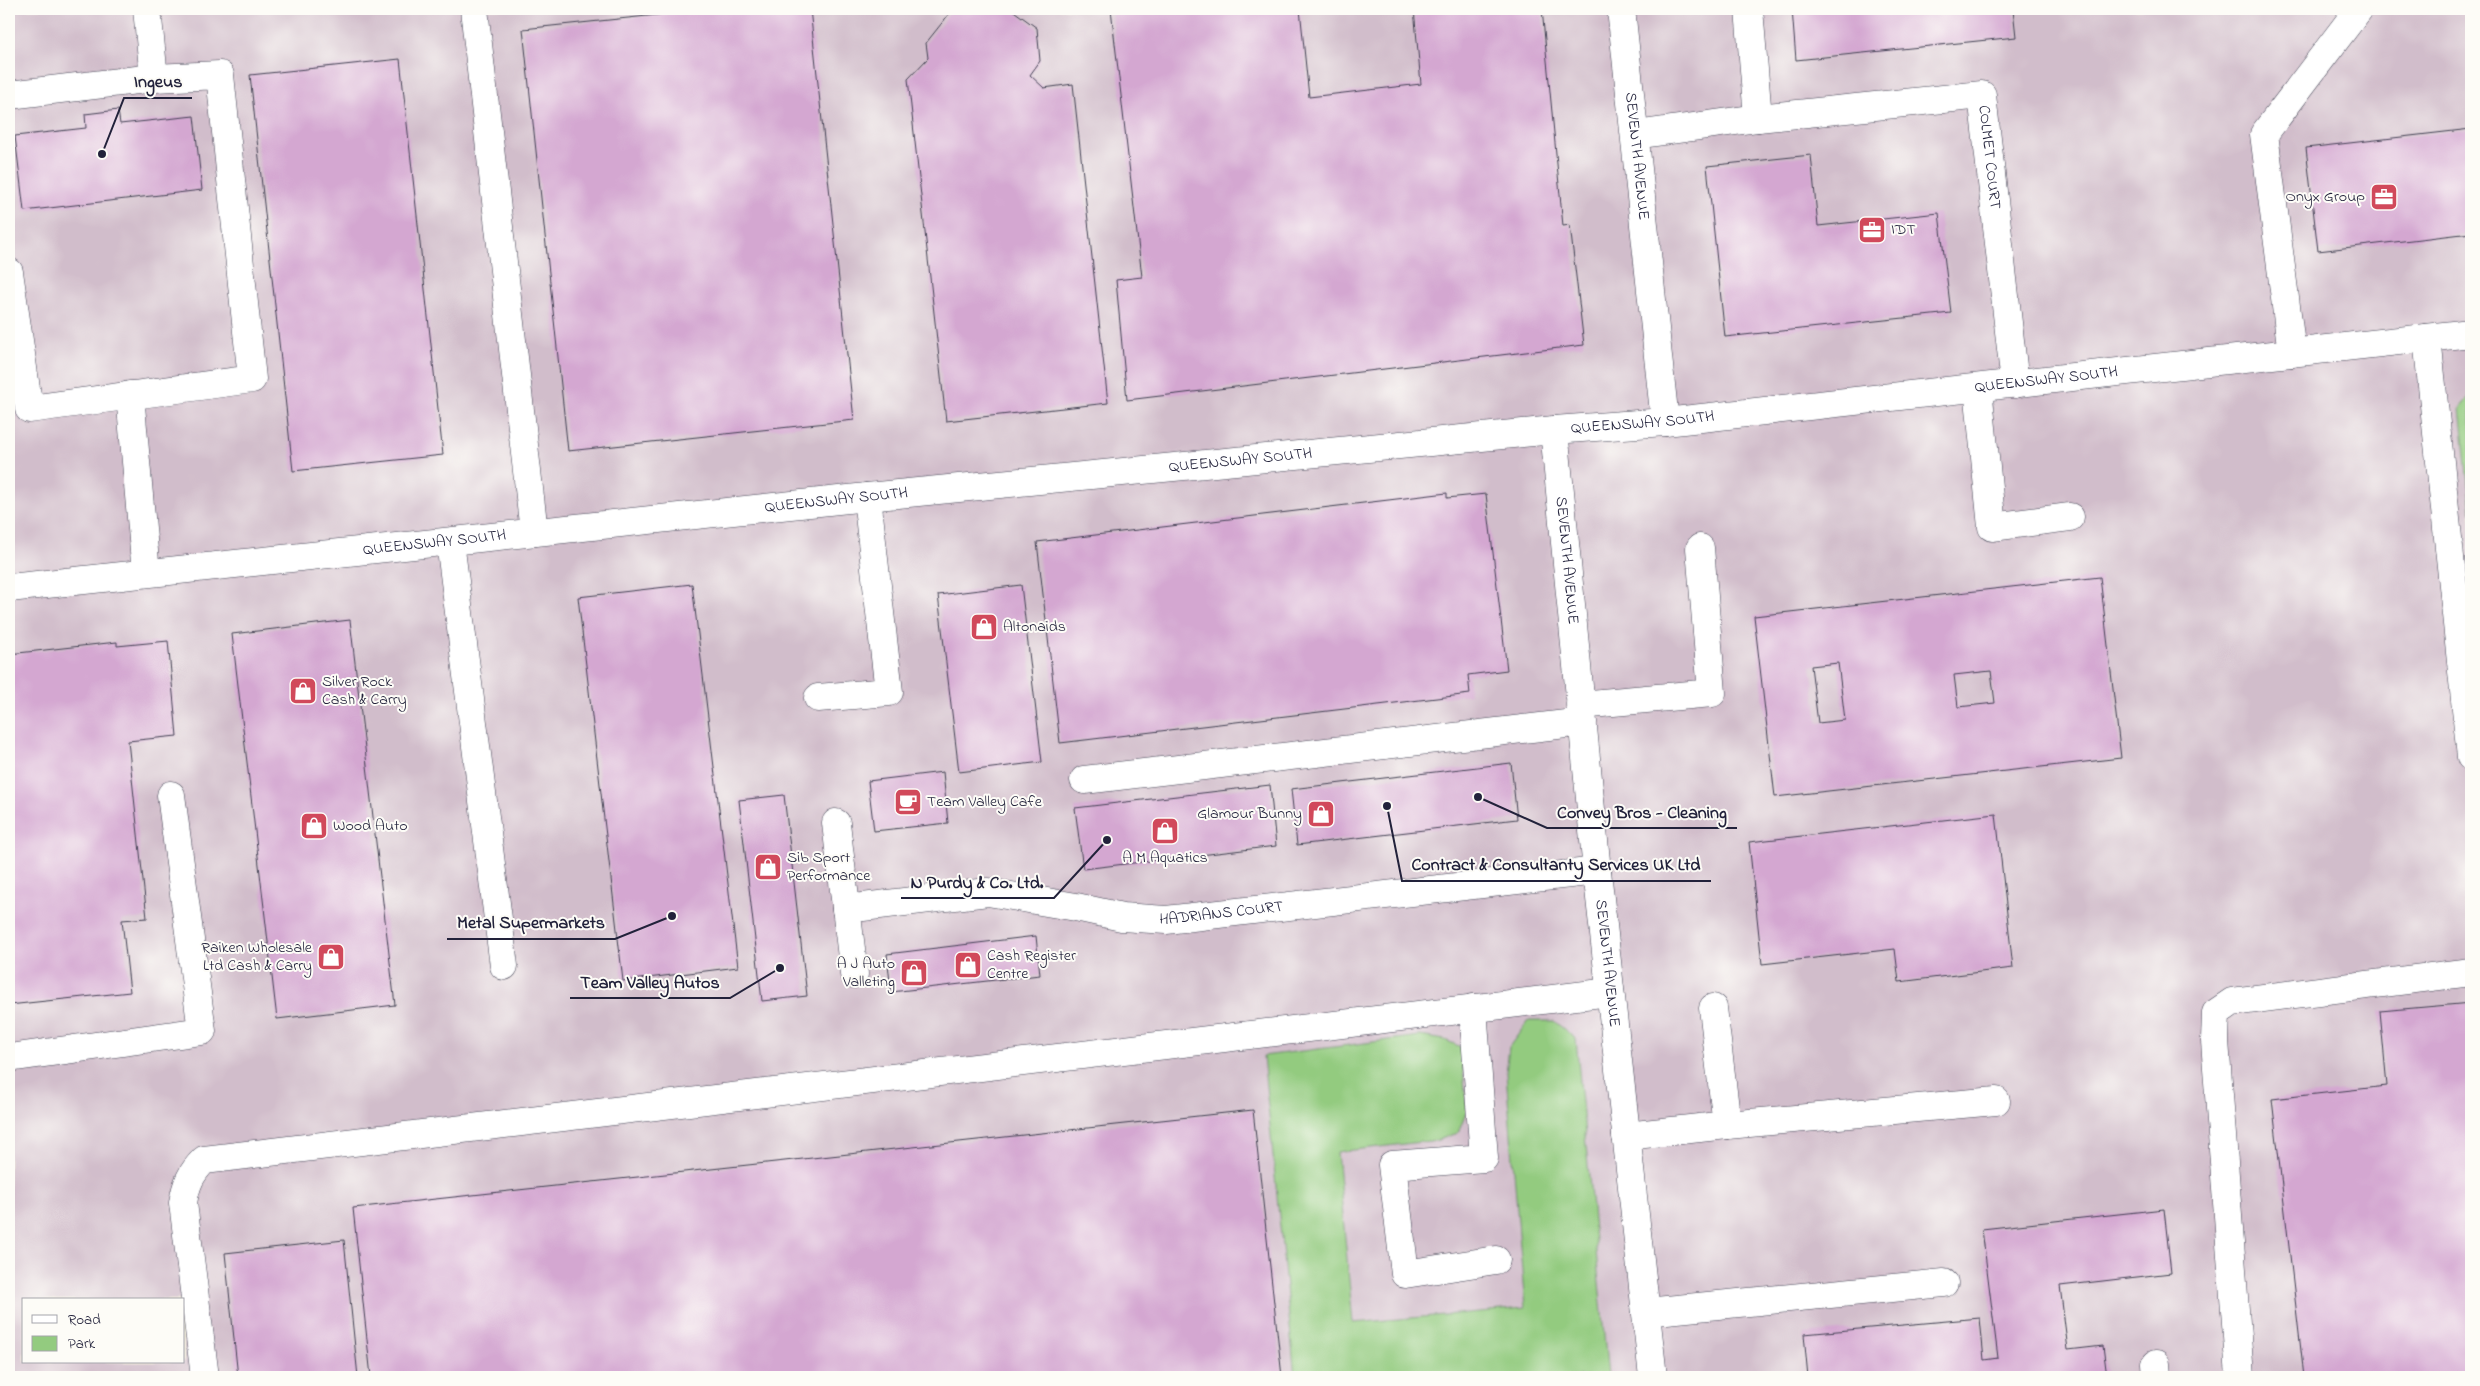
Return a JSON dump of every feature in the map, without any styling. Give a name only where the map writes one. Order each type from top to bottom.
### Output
[{"type":"street","points":[[147,9],[154,78]]},
{"type":"street","points":[[474,9],[534,532]]},
{"type":"street","name":"SEVENTH AVENUE","points":[[1621,9],[1664,422]]},
{"type":"street","points":[[1749,9],[1758,118]]},
{"type":"street","points":[[2292,353],[2264,134],[2359,9]]},
{"type":"street","points":[[9,95],[154,78],[220,74],[252,378],[29,409],[9,272]]},
{"type":"street","name":"COLMET COURT","points":[[1635,136],[1758,118],[1982,95],[2015,384]]},
{"type":"street","name":"QUEENSWAY SOUTH","points":[[9,588],[867,497],[1554,430],[1664,422],[2471,333]]},
{"type":"street","points":[[2427,338],[2471,757]]},
{"type":"street","points":[[1978,388],[1992,527],[2070,517]]},
{"type":"street","points":[[130,395],[146,573]]},
{"type":"street","name":"SEVENTH AVENUE","points":[[1554,430],[1597,871],[1653,1377]]},
{"type":"street","points":[[818,698],[889,692],[867,497]]},
{"type":"street","points":[[450,542],[504,966]]},
{"type":"street","points":[[1084,780],[1712,694],[1700,548]]},
{"type":"street","points":[[9,1058],[202,1031],[172,796]]},
{"type":"street","points":[[836,823],[854,974]]},
{"type":"street","name":"HADRIANS COURT","points":[[846,909],[988,892],[1122,917],[1166,920],[1597,871]]},
{"type":"street","points":[[2240,1377],[2215,1041],[2216,1013],[2232,1002],[2471,972]]},
{"type":"street","points":[[205,1377],[184,1202],[186,1186],[192,1172],[204,1160],[1610,992]]},
{"type":"street","points":[[1473,1008],[1484,1158],[1392,1165],[1405,1274],[1496,1260]]},
{"type":"street","points":[[1713,1008],[1727,1125]]},
{"type":"street","points":[[1626,1136],[1996,1101]]},
{"type":"street","points":[[1646,1312],[1944,1283]]},
{"type":"shaded area","points":[[9,9],[2471,9],[2471,1377],[9,1377]]},
{"type":"green space","points":[[2471,395],[2471,512],[2460,408]]},
{"type":"green space","points":[[1528,1021],[1554,1021],[1576,1039],[1608,1377],[1295,1377],[1263,1056],[1420,1036],[1445,1040],[1461,1047],[1467,1111],[1458,1133],[1438,1140],[1337,1152],[1353,1323],[1525,1308],[1506,1073],[1509,1047]]},
{"type":"building","points":[[714,9],[810,9],[854,420],[568,451],[523,29]]},
{"type":"building","points":[[953,9],[1011,9],[1037,28],[1040,61],[1030,75],[1044,88],[1073,84],[1108,403],[946,421],[908,79],[928,58],[926,43]]},
{"type":"building","points":[[1111,9],[1300,9],[1309,97],[1421,84],[1414,9],[1542,9],[1563,226],[1570,225],[1584,345],[1127,400],[1116,280],[1142,277]]},
{"type":"building","points":[[1792,9],[2013,9],[2016,37],[1796,60]]},
{"type":"building","points":[[400,59],[443,455],[293,471],[250,75]]},
{"type":"building","points":[[118,110],[120,124],[194,116],[202,190],[24,211],[15,136],[86,128],[85,114]]},
{"type":"building","points":[[2471,129],[2471,233],[2318,251],[2306,148]]},
{"type":"building","points":[[1811,155],[1818,226],[1939,213],[1951,313],[1725,337],[1707,166]]},
{"type":"building","points":[[1447,493],[1447,498],[1486,494],[1507,670],[1468,675],[1470,694],[1060,743],[1037,542]]},
{"type":"building","points":[[2100,577],[2121,758],[1775,797],[1754,616]],"holes":[[[1838,663],[1845,720],[1818,723],[1811,666]],[[1991,671],[1995,703],[1958,707],[1954,675]]]},
{"type":"building","points":[[692,584],[738,967],[623,981],[578,597]]},
{"type":"building","points":[[1021,585],[1042,762],[959,772],[938,595]]},
{"type":"building","points":[[350,620],[395,1005],[277,1019],[232,634]]},
{"type":"building","points":[[168,641],[177,736],[128,741],[147,918],[122,920],[130,992],[9,1005],[9,654],[117,642],[117,646]]},
{"type":"building","points":[[1511,763],[1517,819],[1297,845],[1291,789]]},
{"type":"building","points":[[943,772],[948,823],[874,831],[868,781]]},
{"type":"building","points":[[1270,785],[1276,846],[1083,869],[1075,808]]},
{"type":"building","points":[[784,795],[807,996],[762,1001],[739,800]]},
{"type":"building","points":[[1996,814],[2013,968],[1899,982],[1895,949],[1762,964],[1749,842]]},
{"type":"building","points":[[1036,936],[1040,975],[891,992],[887,954]]},
{"type":"building","points":[[2471,1003],[2471,1377],[2304,1377],[2272,1099],[2387,1086],[2380,1011]]},
{"type":"building","points":[[1253,1110],[1282,1377],[371,1377],[353,1208]]},
{"type":"building","points":[[2164,1209],[2171,1273],[2060,1286],[2068,1350],[2103,1346],[2107,1377],[1808,1377],[1804,1334],[1980,1318],[1984,1360],[1998,1358],[1982,1229]]},
{"type":"building","points":[[344,1240],[358,1377],[238,1377],[225,1253]]},
{"type":"place","name":"Ingeus","points":[[102,154]]},
{"type":"place","name":"Onyx Group","points":[[2384,197]]},
{"type":"place","name":"IDT","points":[[1872,230]]},
{"type":"place","name":"Altonaids","points":[[984,627]]},
{"type":"place","name":"Silver Rock Cash & Carry","points":[[303,691]]},
{"type":"place","name":"Convey Bros - Cleaning","points":[[1478,797]]},
{"type":"place","name":"Team Valley Cafe","points":[[908,802]]},
{"type":"place","name":"Contract & Consultanty Services UK Ltd","points":[[1387,806]]},
{"type":"place","name":"Glamour Bunny","points":[[1321,814]]},
{"type":"place","name":"Wood Auto","points":[[314,826]]},
{"type":"place","name":"A M Aquatics","points":[[1165,831]]},
{"type":"place","name":"N Purdy & Co. Ltd.","points":[[1107,840]]},
{"type":"place","name":"Sib Sport Performance","points":[[768,867]]},
{"type":"place","name":"Metal Supermarkets","points":[[672,916]]},
{"type":"place","name":"Raiken Wholesale Ltd Cash & Carry","points":[[331,957]]},
{"type":"place","name":"Cash Register Centre","points":[[968,965]]},
{"type":"place","name":"Team Valley Autos","points":[[780,968]]},
{"type":"place","name":"A J Auto Valleting","points":[[914,973]]}]
